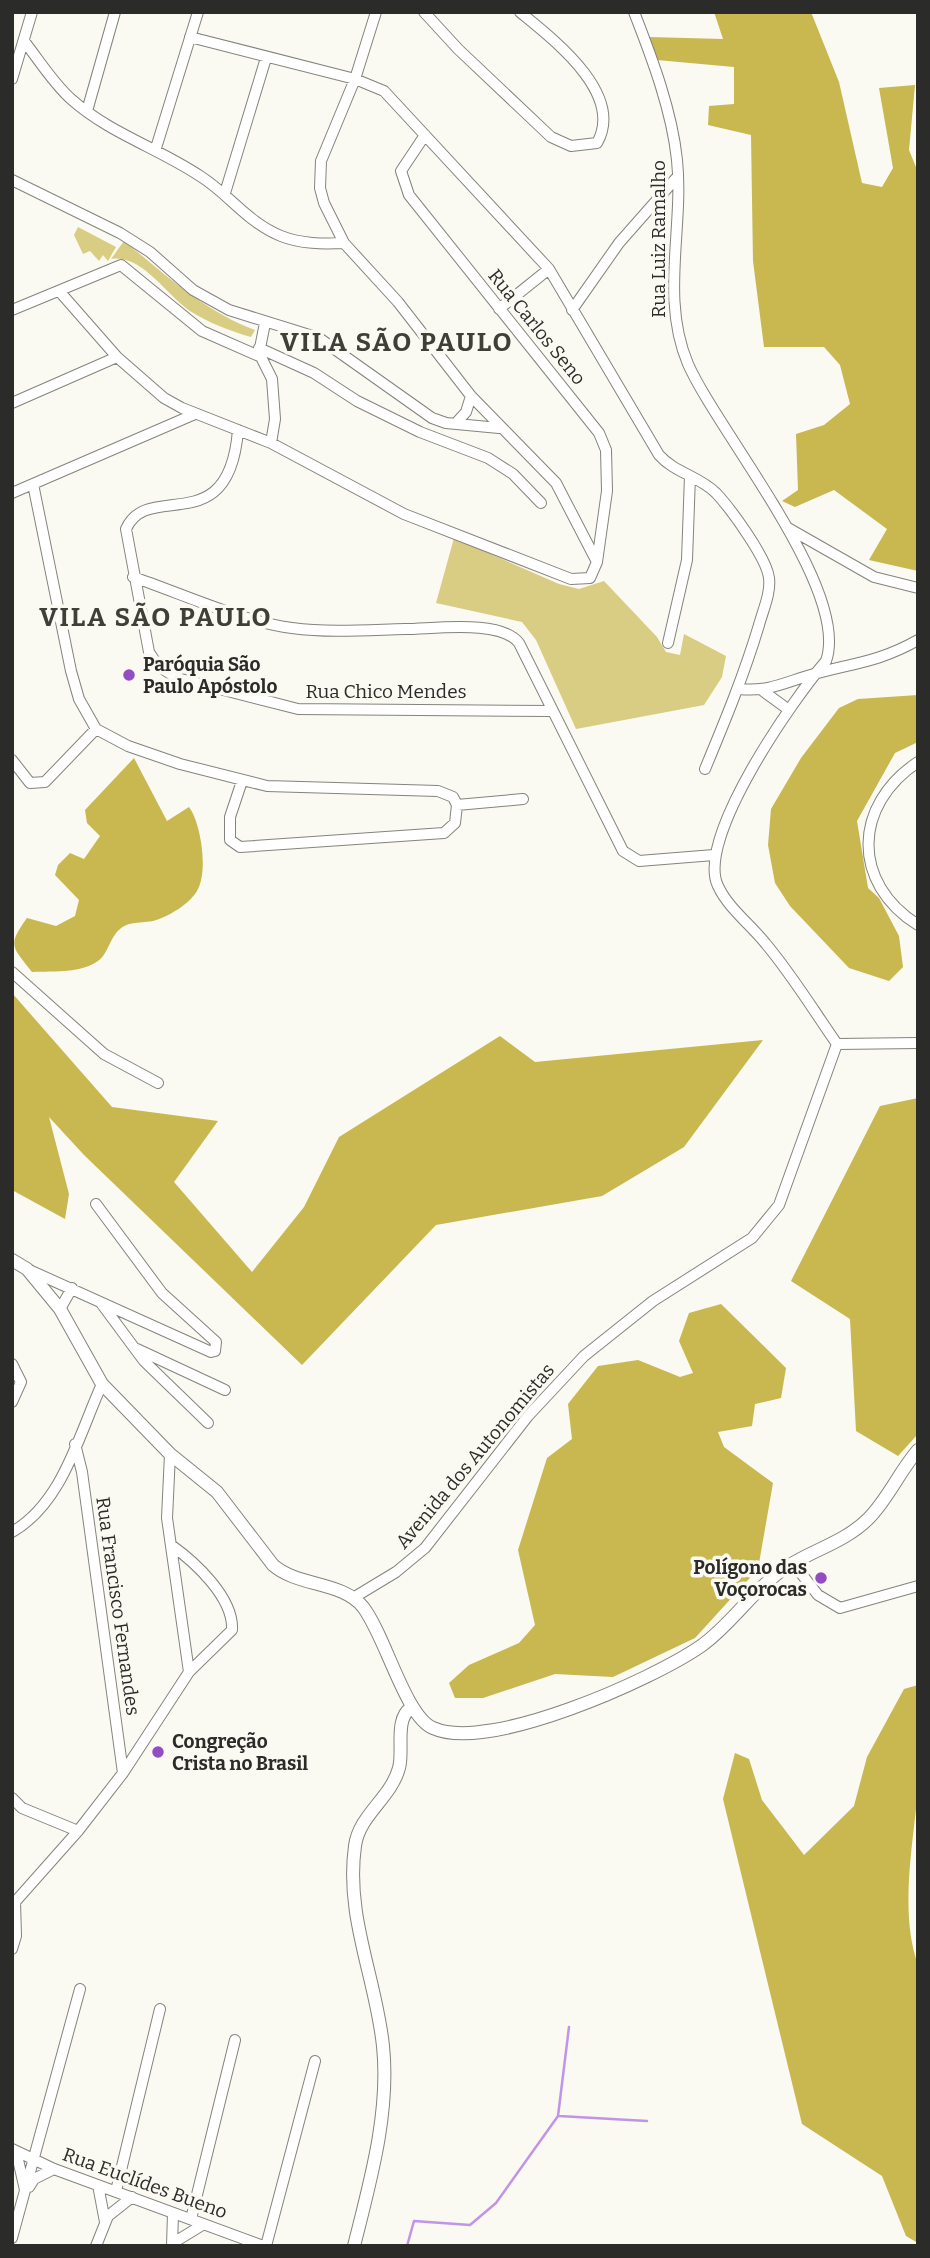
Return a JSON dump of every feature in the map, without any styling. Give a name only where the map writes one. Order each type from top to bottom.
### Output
[{"type":"street","points":[[12,79],[32,12]]},
{"type":"street","points":[[87,111],[115,12]]},
{"type":"street","points":[[156,148],[198,12]]},
{"type":"street","points":[[60,292],[117,357],[164,398],[195,414],[271,443],[404,514],[571,579],[590,578],[597,562],[556,483],[499,428],[398,302],[344,243],[324,203],[319,176],[326,147],[355,79],[376,12]]},
{"type":"street","points":[[425,12],[458,50],[551,137],[572,146],[597,143],[605,118],[598,92],[564,52],[520,12]]},
{"type":"street","name":"Rua Luiz Ramalho","points":[[634,12],[665,107],[677,157],[673,305],[680,341],[709,404],[786,526],[820,593],[829,653],[815,674]]},
{"type":"street","points":[[190,37],[355,79],[384,91],[549,269],[659,455],[674,470],[709,488],[726,505],[763,562],[769,579],[765,603],[740,689],[705,769]]},
{"type":"street","points":[[24,41],[61,89],[87,111],[117,131],[156,148],[225,193],[248,217],[283,237],[319,244],[344,243]]},
{"type":"street","points":[[225,193],[266,58]]},
{"type":"street","name":"Rua Carlos Seno","points":[[425,135],[404,163],[401,171],[404,187],[499,309],[579,405],[606,450],[607,491],[597,562]]},
{"type":"street","points":[[572,310],[619,243],[678,176]]},
{"type":"street","points":[[12,180],[120,233],[150,252],[192,290],[229,310],[319,338],[420,411],[446,423],[499,428]]},
{"type":"street","points":[[12,310],[60,292],[116,266],[125,267],[159,299],[202,331],[314,373],[357,401],[420,432],[488,458],[513,474],[541,503]]},
{"type":"street","points":[[499,309],[549,269]]},
{"type":"street","points":[[265,323],[259,352],[272,379],[275,419],[271,443]]},
{"type":"street","points":[[12,402],[117,357]]},
{"type":"street","points":[[456,423],[466,412],[471,396]]},
{"type":"street","points":[[12,493],[195,414]]},
{"type":"street","name":"Rua Chico Mendes","points":[[238,430],[233,464],[220,487],[195,503],[152,509],[129,523],[125,534],[153,659],[166,672],[201,685],[298,709],[552,711]]},
{"type":"street","points":[[668,643],[687,560],[690,476]]},
{"type":"street","points":[[33,484],[71,671],[89,721],[96,729],[128,746],[242,781],[267,786],[438,791],[453,797],[457,804],[455,823],[444,833],[284,845],[234,844],[230,840],[230,817],[242,781]]},
{"type":"street","name":"Rua Luiz Ramalho","points":[[786,526],[874,577],[918,587]]},
{"type":"street","points":[[133,577],[267,623],[290,628],[479,628],[508,632],[519,643],[623,851],[630,857],[652,861],[714,855]]},
{"type":"street","points":[[740,689],[762,691],[815,674],[876,661],[918,640]]},
{"type":"street","points":[[815,674],[789,710],[722,827],[714,855],[717,885],[766,944],[838,1044],[918,1043]]},
{"type":"street","points":[[762,691],[789,710]]},
{"type":"street","points":[[12,760],[30,783],[45,782],[96,729]]},
{"type":"street","points":[[918,762],[898,776],[882,793],[868,839],[875,881],[880,890],[897,911],[918,925]]},
{"type":"street","points":[[457,804],[523,799]]},
{"type":"street","points":[[12,972],[104,1054],[158,1083]]},
{"type":"street","name":"Avenida dos Autonomistas","points":[[354,1598],[396,1572],[425,1548],[528,1416],[584,1356],[635,1315],[752,1238],[766,1224],[779,1205],[838,1044]]},
{"type":"street","points":[[12,1259],[27,1269],[211,1352],[217,1349],[216,1342],[162,1293],[96,1203]]},
{"type":"street","points":[[27,1269],[60,1309],[102,1384],[170,1454],[216,1492],[260,1550],[283,1574],[354,1598],[386,1645],[411,1708],[430,1727],[458,1735],[586,1705],[702,1645],[752,1594],[793,1563],[841,1538],[867,1520],[890,1493],[918,1450]]},
{"type":"street","points":[[60,1309],[72,1288]]},
{"type":"street","points":[[99,1301],[134,1348],[208,1423]]},
{"type":"street","points":[[134,1348],[225,1391]]},
{"type":"street","points":[[12,1364],[22,1382],[12,1402]]},
{"type":"street","points":[[12,1532],[24,1525],[50,1499],[102,1384]]},
{"type":"street","name":"Rua Francisco Fernandes","points":[[75,1444],[82,1472],[123,1773]]},
{"type":"street","points":[[170,1454],[167,1518],[189,1672]]},
{"type":"street","points":[[12,1949],[16,1936],[13,1901],[78,1831],[123,1773],[189,1672],[228,1637],[232,1623],[221,1599],[202,1572],[171,1545]]},
{"type":"street","points":[[793,1563],[818,1595],[841,1608],[918,1586]]},
{"type":"street","points":[[354,2246],[377,2142],[383,2046],[355,1916],[354,1847],[363,1823],[399,1769],[403,1717],[411,1708]]},
{"type":"street","points":[[12,1798],[22,1808],[78,1831]]},
{"type":"street","points":[[12,2238],[80,1989]]},
{"type":"street","points":[[116,2192],[160,2009]]},
{"type":"street","points":[[191,2220],[235,2040]]},
{"type":"street","points":[[258,2245],[315,2061]]},
{"type":"street","name":"Rua Euclídes Bueno","points":[[14,2150],[54,2169],[258,2245]]},
{"type":"street","name":"Rua Euclídes Bueno","points":[[14,2150],[25,2192]]},
{"type":"street","points":[[25,2192],[34,2179],[54,2169]]},
{"type":"street","points":[[97,2185],[104,2222]]},
{"type":"street","points":[[96,2246],[104,2222],[118,2206],[132,2197]]},
{"type":"street","points":[[173,2213],[173,2244]]},
{"type":"street","points":[[173,2244],[204,2224]]},
{"type":"shaded area","points":[[714,12],[811,12],[839,82],[862,183],[882,187],[893,168],[879,88],[915,85],[909,150],[918,172],[918,571],[869,560],[887,529],[834,490],[795,507],[782,501],[798,490],[796,434],[824,425],[850,404],[840,365],[824,347],[764,347],[753,261],[751,135],[708,125],[709,106],[734,104],[734,67],[657,60],[649,37],[723,39]]},
{"type":"shaded area","points":[[78,227],[116,247],[108,261],[103,255],[99,261],[90,251],[83,254],[74,235]]},
{"type":"shaded area","points":[[124,241],[202,302],[255,330],[251,337],[190,311],[153,277],[133,263],[111,259]]},
{"type":"shaded area","points":[[454,538],[559,584],[579,589],[604,581],[657,637],[666,652],[680,655],[684,634],[726,656],[722,677],[704,705],[576,729],[536,640],[522,622],[436,603]]},
{"type":"shaded area","points":[[918,695],[918,742],[895,753],[857,821],[868,888],[879,898],[899,936],[903,967],[889,981],[849,968],[790,906],[775,883],[768,845],[771,809],[801,758],[839,708],[858,699]]},
{"type":"shaded area","points":[[134,758],[167,821],[189,807],[193,814],[200,835],[203,859],[198,889],[186,903],[168,915],[124,926],[117,932],[103,956],[89,966],[32,972],[16,951],[14,946],[17,935],[27,918],[56,926],[75,916],[79,900],[55,875],[58,865],[70,853],[84,859],[100,836],[87,823],[85,810]]},
{"type":"shaded area","points":[[12,993],[112,1107],[218,1121],[174,1182],[252,1272],[304,1207],[339,1137],[500,1036],[535,1062],[763,1040],[684,1147],[602,1196],[436,1225],[302,1365],[84,1155],[49,1117],[69,1194],[65,1219],[12,1190]]},
{"type":"shaded area","points":[[918,1098],[918,1434],[898,1456],[856,1431],[850,1319],[791,1281],[880,1106]]},
{"type":"shaded area","points":[[721,1304],[786,1368],[781,1398],[755,1404],[752,1426],[718,1432],[724,1447],[773,1483],[758,1569],[695,1638],[613,1677],[555,1674],[483,1698],[455,1698],[449,1683],[469,1665],[519,1643],[535,1625],[518,1550],[547,1458],[572,1439],[568,1404],[598,1366],[638,1360],[680,1377],[693,1373],[679,1341],[689,1313]]},
{"type":"shaded area","points":[[918,1685],[919,1771],[908,1904],[918,1965],[918,2243],[906,2236],[882,2176],[802,2124],[723,1799],[735,1753],[749,1759],[762,1800],[804,1855],[854,1806],[867,1757],[904,1689]]},
{"type":"waterway","points":[[407,2246],[414,2221],[470,2225],[496,2203],[558,2116],[569,2027]]},
{"type":"waterway","points":[[559,2116],[647,2121]]},
{"type":"place","name":"Paróquia São Paulo Apóstolo","points":[[129,675]]},
{"type":"place","name":"Polígono das Voçorocas","points":[[821,1578]]},
{"type":"place","name":"Congreção Crista no Brasil","points":[[158,1752]]},
{"type":"district","name":"VILA SÃO PAULO","points":[[397,342]]},
{"type":"district","name":"VILA SÃO PAULO","points":[[156,617]]}]
